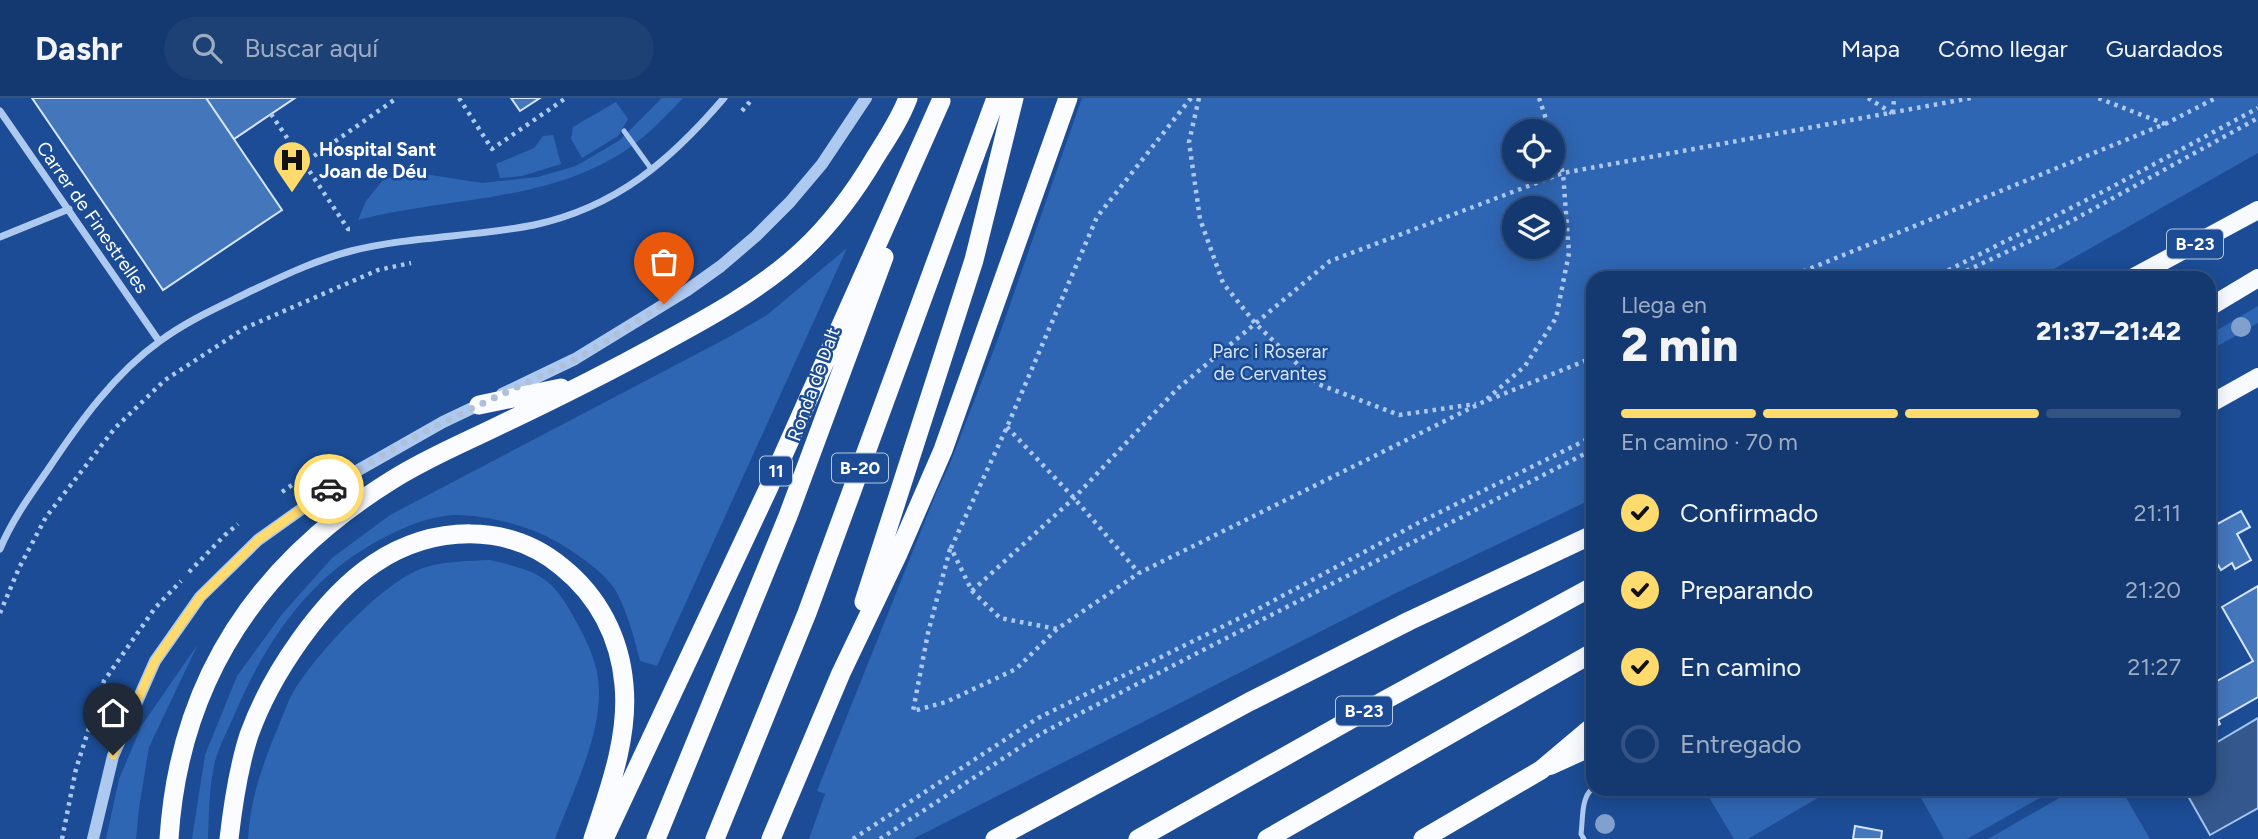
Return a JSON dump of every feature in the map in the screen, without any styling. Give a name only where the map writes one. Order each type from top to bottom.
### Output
[{"type":"highway","points":[[169,839],[171,801],[183,744],[198,699],[219,655],[250,606],[283,568],[339,516],[394,479],[589,382],[696,324],[754,288],[802,251],[855,192],[902,113],[908,98]]},
{"type":"highway","name":"B-20","points":[[716,837],[807,613],[996,98]]},
{"type":"highway","points":[[841,673],[974,261],[1014,98]]},
{"type":"highway","points":[[771,839],[841,673],[897,556],[943,450],[1068,98]]},
{"type":"highway","name":"11","points":[[604,839],[769,488],[942,99]]},
{"type":"highway","name":"Ronda de Dalt","points":[[656,839],[789,516],[942,99]]},
{"type":"highway","points":[[479,405],[589,382]]},
{"type":"highway","points":[[229,839],[233,802],[249,735],[282,667],[313,625],[351,583],[375,563],[425,539],[472,533],[497,535],[523,542],[545,553],[590,593],[612,633],[624,685],[624,712],[614,771],[593,839]]},
{"type":"highway","points":[[995,839],[1261,696],[1409,621],[1586,538]]},
{"type":"highway","name":"B-23","points":[[1138,839],[1586,590]]},
{"type":"highway","points":[[1267,839],[1586,656]]},
{"type":"highway","points":[[1423,839],[1541,770],[1586,732]]},
{"type":"main road","name":"B-23","points":[[2145,271],[2258,210]]},
{"type":"main road","points":[[2216,303],[2258,278]]},
{"type":"main road","points":[[2216,401],[2258,377]]},
{"type":"main road","points":[[1541,770],[1586,750]]},
{"type":"street","points":[[0,549],[9,527],[80,421],[110,387],[159,341],[215,308],[302,267],[351,251],[534,225],[579,212],[622,192],[652,170],[701,125],[724,98]]},
{"type":"street","points":[[93,839],[113,755],[155,661],[200,597],[258,540],[348,476],[479,405],[575,359],[686,291],[721,266],[790,202],[822,164],[866,98]]},
{"type":"street","name":"Carrer de Finestrelles","points":[[0,111],[159,341]]},
{"type":"street","points":[[0,237],[69,209]]},
{"type":"lane","points":[[624,131],[652,170]]},
{"type":"lane","points":[[1584,839],[1581,834],[1586,796]]},
{"type":"path","points":[[304,163],[397,98]]},
{"type":"path","points":[[459,98],[492,149],[566,98]]},
{"type":"path","points":[[737,117],[753,98]]},
{"type":"path","points":[[1191,98],[1097,217],[1007,427],[951,548],[928,633],[913,711],[946,702],[1016,669],[1057,629],[1139,573],[1481,403],[1586,360]]},
{"type":"path","points":[[1199,98],[1189,142],[1200,219],[1223,284],[1255,323],[1318,384],[1399,415],[1481,403],[1525,366],[1556,318],[1569,253],[1564,182]]},
{"type":"path","points":[[1539,98],[1546,119]]},
{"type":"path","points":[[1868,98],[1893,113]]},
{"type":"path","points":[[1893,113],[1894,98]]},
{"type":"path","points":[[1565,173],[1971,98]]},
{"type":"path","points":[[2098,98],[2165,124]]},
{"type":"path","points":[[1804,271],[2165,124],[2216,98]]},
{"type":"path","points":[[1947,271],[2108,189],[2258,108]]},
{"type":"path","points":[[271,114],[348,229],[359,227]]},
{"type":"path","points":[[1966,271],[2066,225],[2258,118]]},
{"type":"path","points":[[972,591],[1074,498],[1177,389],[1329,261],[1539,182]]},
{"type":"path","points":[[394,243],[398,269]]},
{"type":"path","points":[[0,613],[19,568],[46,517],[115,428],[165,380],[245,328],[378,270],[398,269],[424,261]]},
{"type":"path","points":[[1007,427],[1139,573]]},
{"type":"path","points":[[853,839],[1038,718],[1586,440]]},
{"type":"path","points":[[880,839],[1042,733],[1586,453]]},
{"type":"path","points":[[951,548],[972,591],[1000,618],[1057,629]]},
{"type":"green space","points":[[662,98],[683,98],[639,140],[593,169],[528,190],[358,220],[366,201],[384,179],[412,172],[482,183],[538,177],[576,166],[620,140]]},
{"type":"green space","name":"Parc i Roserar de Cervantes","points":[[1082,98],[2258,98],[2258,153],[2050,271],[1586,271],[1586,502],[1394,594],[913,839],[809,839],[825,794],[817,791],[998,339]]},
{"type":"green space","points":[[616,102],[628,119],[618,136],[582,158],[571,139],[573,127]]},
{"type":"green space","points":[[553,135],[561,164],[522,176],[500,178],[496,164],[534,148],[543,136]]},
{"type":"green space","points":[[847,248],[657,666],[640,661],[624,608],[610,582],[566,547],[532,530],[484,517],[446,516],[415,524],[365,548],[340,565],[318,585],[280,630],[249,682],[217,755],[211,785],[208,839],[192,839],[205,755],[237,676],[283,613],[332,558],[390,515],[767,315]]},
{"type":"green space","points":[[2258,306],[2258,323],[2216,347],[2216,331]]},
{"type":"green space","points":[[490,560],[532,572],[551,585],[580,629],[597,673],[599,691],[595,728],[555,839],[248,839],[259,778],[269,749],[292,694],[318,658],[372,602],[409,574],[442,564]]},
{"type":"green space","points":[[198,644],[149,747],[136,839],[106,839],[119,779],[142,725]]},
{"type":"green space","points":[[1708,796],[1821,796],[1748,839],[1734,839]]},
{"type":"green space","points":[[1920,796],[2044,796],[1967,839],[1944,839]]},
{"type":"green space","points":[[2063,796],[2125,796],[2150,839],[1988,839]]},
{"type":"shaded area","points":[[2258,718],[2258,808],[2210,835],[2188,796],[2216,796],[2216,743]]},
{"type":"building","points":[[32,98],[206,98],[282,210],[163,290]]},
{"type":"building","points":[[206,98],[295,98],[234,139]]},
{"type":"building","points":[[511,98],[540,98],[520,111]]},
{"type":"building","points":[[2241,511],[2250,527],[2237,534],[2251,560],[2235,569],[2232,563],[2221,570],[2216,562],[2216,525]]},
{"type":"building","points":[[2258,586],[2258,697],[2218,720],[2220,724],[2216,726],[2216,682],[2253,661],[2222,607]]},
{"type":"building","points":[[1855,826],[1882,831],[1881,839],[1853,839]]},
{"type":"way so far","points":[[329,489],[443,422],[575,359],[664,304]]},
{"type":"place","name":"Hospital Sant Joan de Déu","points":[[292,194]]},
{"type":"route","points":[[113,755],[155,661],[200,597],[258,540],[329,489]]}]
